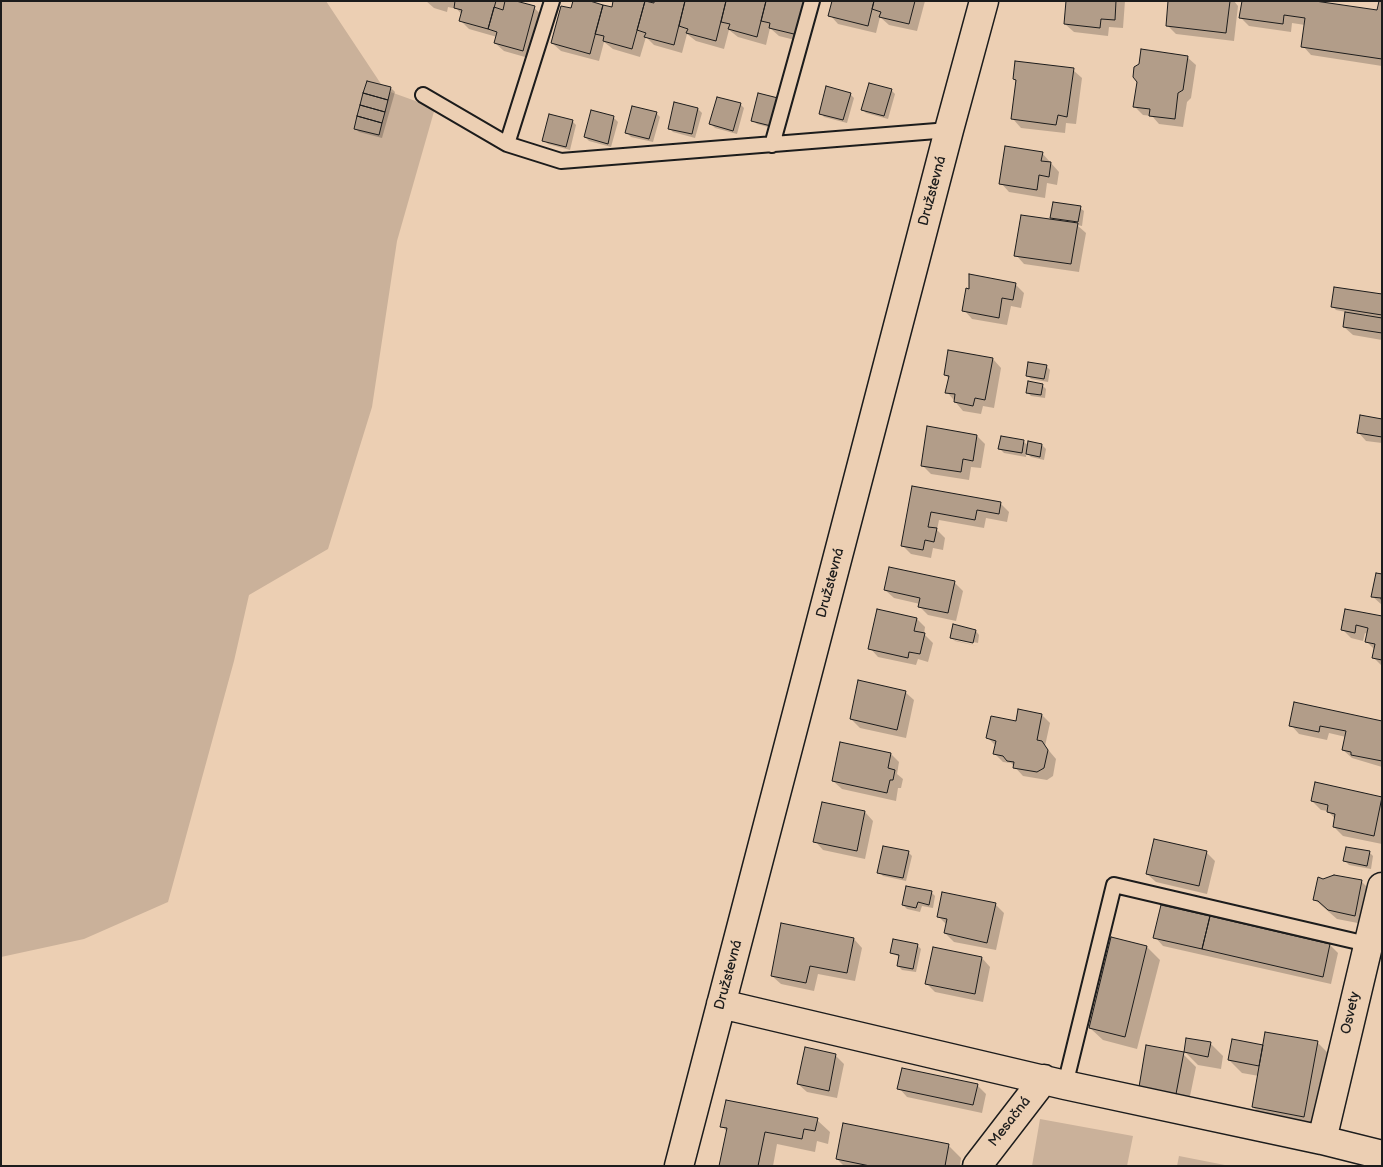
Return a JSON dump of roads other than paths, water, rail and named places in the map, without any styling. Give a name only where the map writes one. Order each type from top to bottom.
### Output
[{"type":"street","name":"Družstevná","points":[[679,1166],[984,1]]},
{"type":"street","name":"Osvety","points":[[1322,1140],[1382,887]]},
{"type":"street","points":[[721,1004],[1054,1082],[1322,1140],[1382,1155]]},
{"type":"street","name":"Mesačná","points":[[977,1166],[1054,1082]]},
{"type":"lane","points":[[507,144],[552,1]]},
{"type":"lane","points":[[772,144],[812,1]]},
{"type":"lane","points":[[423,95],[507,144],[561,161],[949,130]]},
{"type":"lane","points":[[1054,1082],[1114,885],[1367,944]]}]
